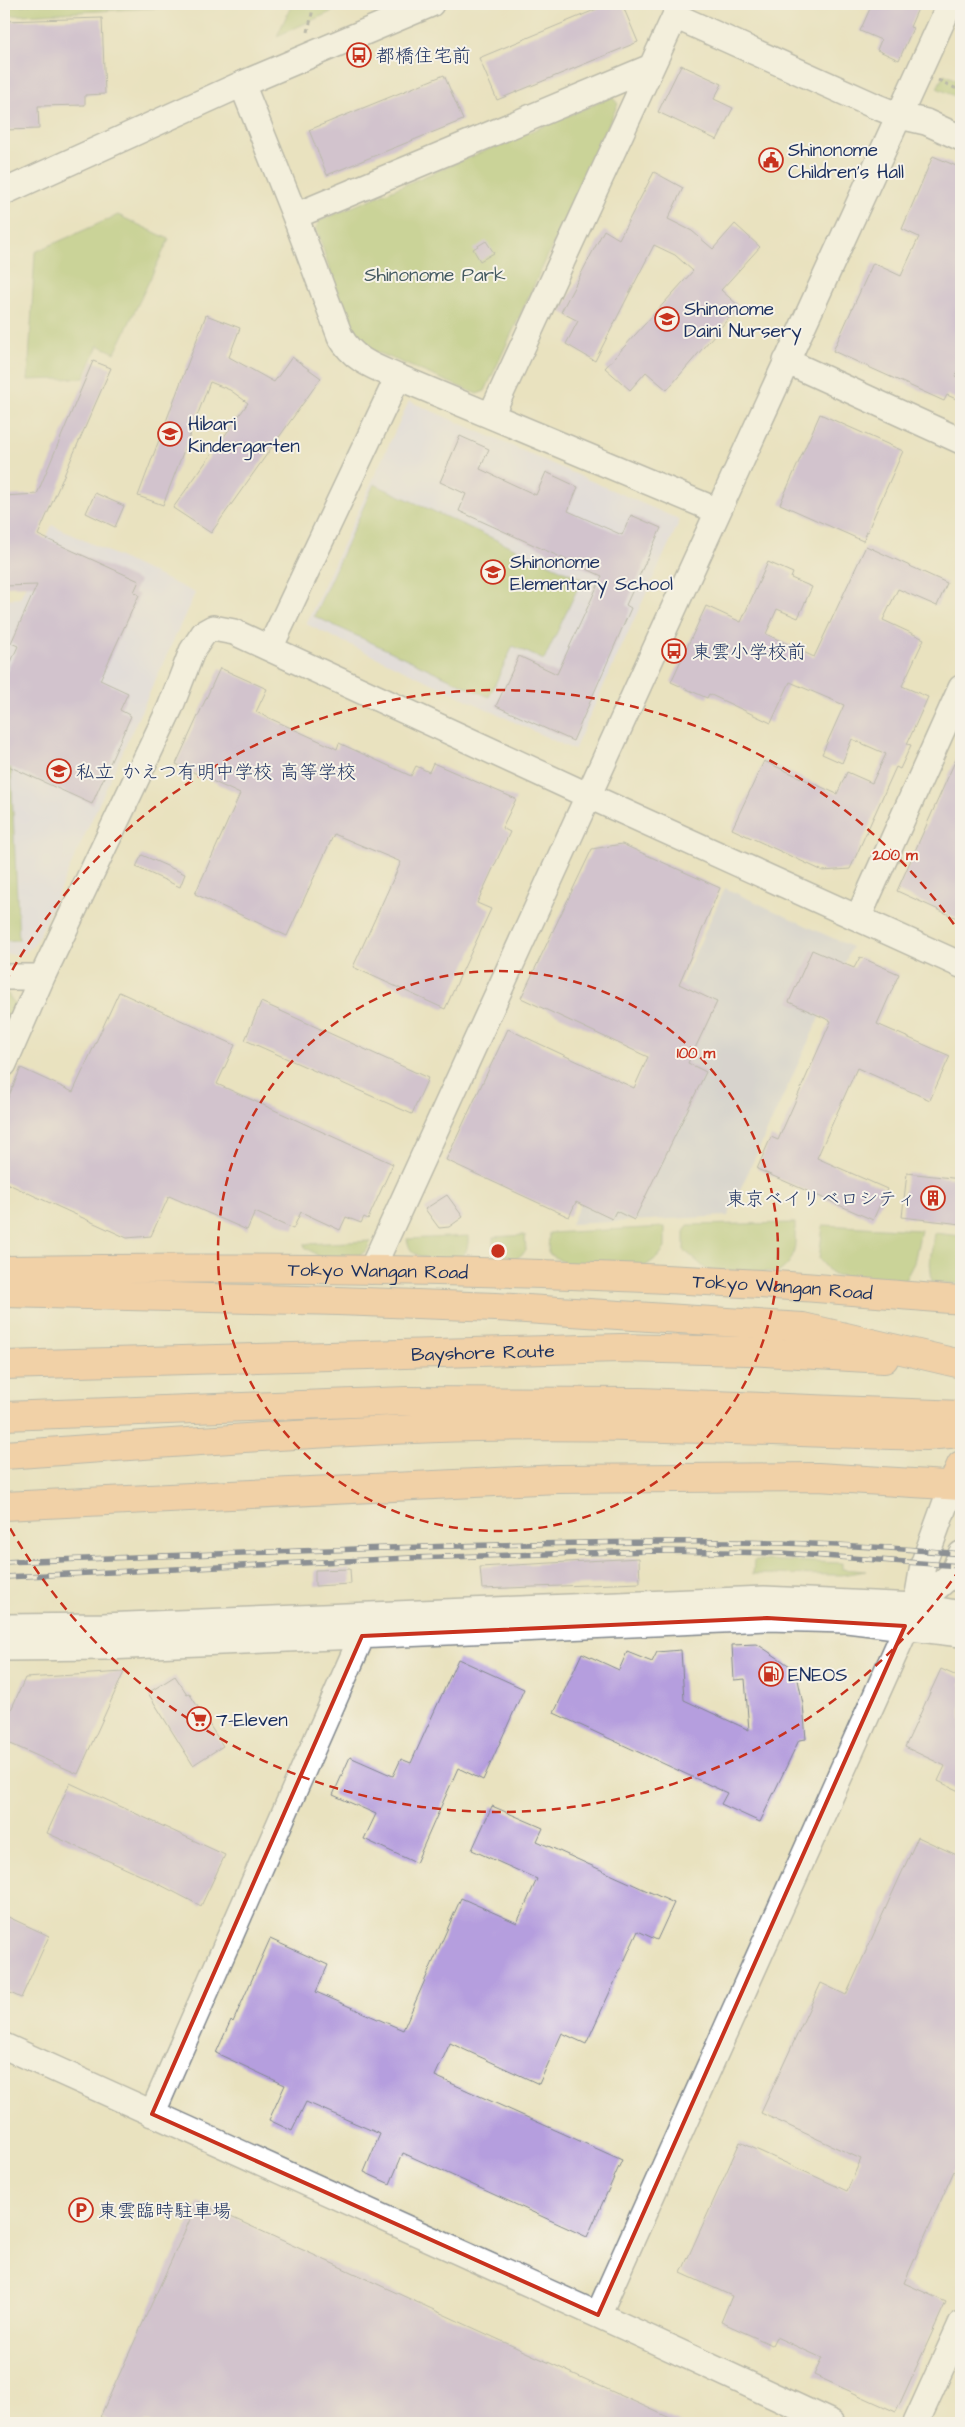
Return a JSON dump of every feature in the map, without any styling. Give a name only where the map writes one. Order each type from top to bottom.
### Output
[{"type":"highway","points":[[4,1258],[175,1268]]},
{"type":"highway","name":"Tokyo Wangan Road","points":[[4,1270],[175,1268],[520,1273],[762,1284],[961,1300]]},
{"type":"highway","points":[[4,1293],[338,1301],[496,1307],[803,1327],[961,1364]]},
{"type":"highway","points":[[4,1349],[347,1346],[408,1353]]},
{"type":"highway","name":"Bayshore Route","points":[[4,1365],[620,1348],[748,1351],[961,1364]]},
{"type":"highway","points":[[4,1435],[406,1401]]},
{"type":"highway","points":[[4,1416],[406,1401],[641,1402],[961,1415]]},
{"type":"highway","points":[[4,1455],[345,1432],[478,1427],[638,1427],[926,1436],[961,1433]]},
{"type":"highway","points":[[4,1506],[548,1479],[818,1477],[958,1479]]},
{"type":"highway","points":[[4,1524],[76,1519],[151,1498]]},
{"type":"street","points":[[4,192],[242,84],[432,4]]},
{"type":"street","points":[[371,1271],[950,4]]},
{"type":"street","points":[[491,415],[675,16],[900,116],[926,122],[961,138]]},
{"type":"street","points":[[295,216],[651,67]]},
{"type":"street","points":[[242,84],[344,344],[357,358],[718,511]]},
{"type":"street","points":[[786,361],[961,441]]},
{"type":"street","points":[[270,648],[398,377]]},
{"type":"street","points":[[4,1064],[42,977],[170,708],[192,651],[204,633],[213,628],[222,628],[270,648],[589,796],[961,965]]},
{"type":"street","points":[[858,918],[961,688]]},
{"type":"street","points":[[4,977],[42,977]]},
{"type":"street","points":[[598,2315],[911,1616],[923,1565],[958,1479]]},
{"type":"street","points":[[911,1616],[953,1573],[961,1554]]},
{"type":"street","points":[[4,1626],[103,1626],[764,1599],[911,1616],[961,1634]]},
{"type":"street","points":[[4,1648],[107,1647],[767,1618],[847,1620],[961,1614]]},
{"type":"street","points":[[152,2114],[362,1636]]},
{"type":"street","points":[[4,2046],[832,2423]]},
{"type":"street","points":[[916,2423],[961,2324]]},
{"type":"path","points":[[4,6],[52,4]]},
{"type":"path","points":[[308,32],[314,4]]},
{"type":"path","points":[[938,80],[961,91]]},
{"type":"highlighted area","points":[[767,1618],[905,1626],[891,1658],[598,2315],[152,2114],[362,1636]]},
{"type":"shaded area","name":"Shinonome Elementary School","points":[[409,401],[680,520],[574,750],[306,624]]},
{"type":"shaded area","name":"私立 かえつ有明中学校 高等学校","points":[[52,525],[195,593],[35,944],[23,954],[4,954],[4,599],[20,598]]},
{"type":"shaded area","points":[[725,888],[852,947],[728,1216],[571,1224]]},
{"type":"green space","points":[[4,4],[229,4],[4,16]]},
{"type":"green space","points":[[292,4],[349,4],[277,36]]},
{"type":"green space","points":[[944,74],[961,82],[961,99],[937,88]]},
{"type":"green space","name":"Shinonome Park","points":[[612,97],[618,104],[485,391],[477,394],[372,350],[362,341],[338,294],[316,228],[319,221]]},
{"type":"green space","points":[[118,215],[169,239],[115,353],[98,345],[84,378],[28,380],[35,252]]},
{"type":"green space","points":[[374,484],[582,579],[544,660],[513,646],[489,697],[314,616]]},
{"type":"green space","points":[[4,768],[11,768],[19,940],[4,941]]},
{"type":"green space","points":[[4,993],[7,993],[15,1004],[4,1028]]},
{"type":"green space","points":[[795,1223],[794,1250],[790,1262],[779,1272],[707,1270],[684,1250],[684,1232],[688,1225]]},
{"type":"green space","points":[[823,1225],[921,1230],[914,1263],[905,1280],[833,1275],[819,1259]]},
{"type":"green space","points":[[665,1227],[665,1248],[658,1257],[644,1267],[566,1264],[548,1253],[549,1233]]},
{"type":"green space","points":[[934,1233],[961,1236],[961,1284],[932,1282],[930,1261]]},
{"type":"green space","points":[[525,1235],[526,1251],[511,1263],[493,1251],[493,1237]]},
{"type":"green space","points":[[468,1236],[467,1250],[461,1257],[444,1260],[417,1255],[411,1250],[407,1239]]},
{"type":"green space","points":[[371,1241],[367,1250],[353,1260],[324,1260],[305,1247],[304,1244]]},
{"type":"green space","points":[[754,1560],[842,1563],[842,1569],[866,1571],[841,1575],[753,1574]]},
{"type":"building","points":[[609,4],[622,4],[638,42],[497,100],[479,58]]},
{"type":"building","points":[[872,4],[920,4],[910,27],[913,28],[899,60],[877,50],[881,40],[860,31]]},
{"type":"building","points":[[102,18],[105,94],[85,95],[85,105],[38,106],[39,129],[4,130],[4,21]]},
{"type":"building","points":[[681,65],[722,84],[714,99],[733,108],[717,140],[658,112]]},
{"type":"building","points":[[444,75],[463,120],[327,175],[309,130]]},
{"type":"building","points":[[933,156],[961,168],[961,364],[956,376],[961,379],[961,401],[947,395],[944,401],[833,351],[873,263],[901,276],[919,237],[902,229]]},
{"type":"building","points":[[654,172],[683,188],[668,219],[692,231],[713,249],[735,224],[760,247],[721,290],[739,306],[667,390],[646,372],[630,390],[605,368],[693,271],[675,255],[654,245],[595,361],[566,344],[578,321],[561,312],[604,230],[619,239]]},
{"type":"building","points":[[486,241],[494,253],[480,261],[473,249]]},
{"type":"building","points":[[206,315],[240,328],[229,357],[274,382],[292,357],[321,378],[211,533],[173,508],[248,403],[230,390],[210,382],[163,505],[138,496]]},
{"type":"building","points":[[93,361],[111,368],[38,535],[139,581],[134,592],[139,595],[100,680],[128,693],[120,710],[131,716],[92,804],[4,764],[4,678],[18,646],[11,643],[37,585],[4,586],[4,496],[37,494]]},
{"type":"building","points":[[820,414],[903,451],[863,541],[780,504]]},
{"type":"building","points":[[460,436],[489,449],[480,469],[536,495],[546,472],[578,487],[568,511],[622,535],[631,515],[661,528],[626,605],[631,608],[573,741],[496,706],[519,656],[557,674],[602,576],[459,511],[466,494],[440,482]]},
{"type":"building","points":[[95,493],[124,506],[115,527],[86,513]]},
{"type":"building","points":[[866,546],[947,583],[937,606],[898,589],[883,620],[924,639],[902,686],[928,697],[907,744],[911,745],[900,769],[896,767],[850,869],[823,871],[732,829],[764,761],[837,794],[847,772],[872,783],[886,754],[852,739],[842,763],[822,754],[844,705],[790,682],[771,723],[709,694],[707,698],[671,682],[706,606],[741,622],[768,562],[793,573],[791,578],[812,587],[798,618],[777,609],[766,634],[814,657]]},
{"type":"building","points":[[220,668],[267,689],[256,712],[337,749],[339,743],[411,776],[416,766],[429,772],[433,763],[516,799],[502,828],[510,832],[477,903],[491,909],[445,1009],[353,967],[401,862],[334,834],[287,936],[195,894],[240,794],[176,764]]},
{"type":"building","points":[[961,748],[961,920],[897,891]]},
{"type":"building","points":[[622,844],[720,888],[679,984],[717,1002],[688,1063],[706,1072],[634,1220],[616,1211],[612,1219],[576,1202],[569,1217],[446,1160],[508,1029],[634,1088],[648,1057],[521,998],[592,849]]},
{"type":"building","points":[[142,855],[185,874],[180,887],[136,867]]},
{"type":"building","points":[[812,950],[854,968],[860,957],[899,974],[877,1024],[950,1056],[930,1100],[857,1068],[817,1158],[887,1189],[873,1220],[757,1169],[771,1137],[778,1140],[831,1021],[789,1002]]},
{"type":"building","points":[[119,992],[235,1045],[217,1084],[393,1164],[368,1219],[364,1217],[361,1223],[346,1217],[340,1230],[301,1212],[293,1229],[255,1212],[247,1230],[169,1196],[151,1236],[127,1238],[4,1182],[4,1107],[21,1068],[73,1092]]},
{"type":"building","points":[[261,1002],[428,1078],[412,1114],[245,1040]]},
{"type":"building","name":"東京ベイリベロシティ","points":[[907,1173],[961,1179],[961,1224],[902,1217]]},
{"type":"building","points":[[447,1195],[463,1217],[449,1227],[439,1228],[425,1209]]},
{"type":"building","points":[[639,1558],[640,1583],[482,1589],[480,1567]]},
{"type":"building","points":[[350,1569],[351,1584],[315,1586],[315,1570]]},
{"type":"building","points":[[757,1644],[796,1670],[803,1704],[806,1739],[799,1740],[760,1822],[721,1804],[727,1793],[554,1713],[582,1653],[619,1670],[627,1652],[652,1662],[657,1652],[681,1650],[684,1700],[749,1730],[745,1679],[734,1680],[732,1645]]},
{"type":"building","points":[[458,1659],[524,1689],[483,1780],[458,1768],[416,1863],[364,1839],[376,1814],[333,1795],[350,1757],[393,1776],[401,1759],[411,1763]]},
{"type":"building","points":[[941,1669],[961,1678],[961,1792],[938,1781],[945,1766],[905,1747]]},
{"type":"building","points":[[124,1672],[78,1774],[4,1741],[4,1726],[25,1678]]},
{"type":"building","points":[[175,1676],[187,1694],[189,1693],[223,1746],[193,1765],[148,1693]]},
{"type":"building","points":[[70,1783],[225,1855],[201,1906],[151,1880],[47,1833]]},
{"type":"building","points":[[492,1806],[543,1828],[537,1841],[674,1903],[657,1940],[638,1931],[586,2044],[562,2033],[539,2084],[450,2043],[435,2076],[622,2160],[587,2237],[403,2153],[390,2184],[364,2172],[380,2134],[306,2102],[292,2131],[269,2120],[285,2085],[216,2053],[231,2020],[233,2022],[270,1939],[328,1965],[316,1992],[403,2030],[461,1898],[517,1923],[537,1879],[472,1850]]},
{"type":"building","points":[[918,1837],[961,1857],[961,2174],[954,2171],[904,2283],[946,2302],[896,2412],[814,2375],[822,2358],[776,2337],[772,2345],[721,2322],[732,2296],[681,2273],[740,2142],[847,2191],[861,2159],[761,2113],[821,1983],[846,1995]]},
{"type":"building","points":[[4,1915],[49,1936],[21,1998],[4,1990]]},
{"type":"building","points":[[198,2202],[681,2423],[115,2423],[100,2417]]},
{"type":"railway","points":[[4,1562],[434,1547],[670,1542],[845,1545],[961,1554]]},
{"type":"railway","points":[[4,1577],[409,1558],[655,1551],[782,1553],[961,1566]]},
{"type":"place","name":"都橋住宅前","points":[[359,55]]},
{"type":"place","name":"Shinonome Children's Hall","points":[[771,160]]},
{"type":"place","name":"Shinonome Daini Nursery","points":[[667,319]]},
{"type":"place","name":"Hibari Kindergarten","points":[[170,434]]},
{"type":"place","name":"Shinonome Elementary School","points":[[493,572]]},
{"type":"place","name":"東雲小学校前","points":[[674,651]]},
{"type":"place","name":"私立 かえつ有明中学校 高等学校","points":[[59,771]]},
{"type":"place","name":"東京ベイリベロシティ","points":[[933,1198]]},
{"type":"place","name":"ENEOS","points":[[771,1674]]},
{"type":"place","name":"7-Eleven","points":[[199,1719]]},
{"type":"place","name":"東雲臨時駐車場","points":[[81,2210]]}]
